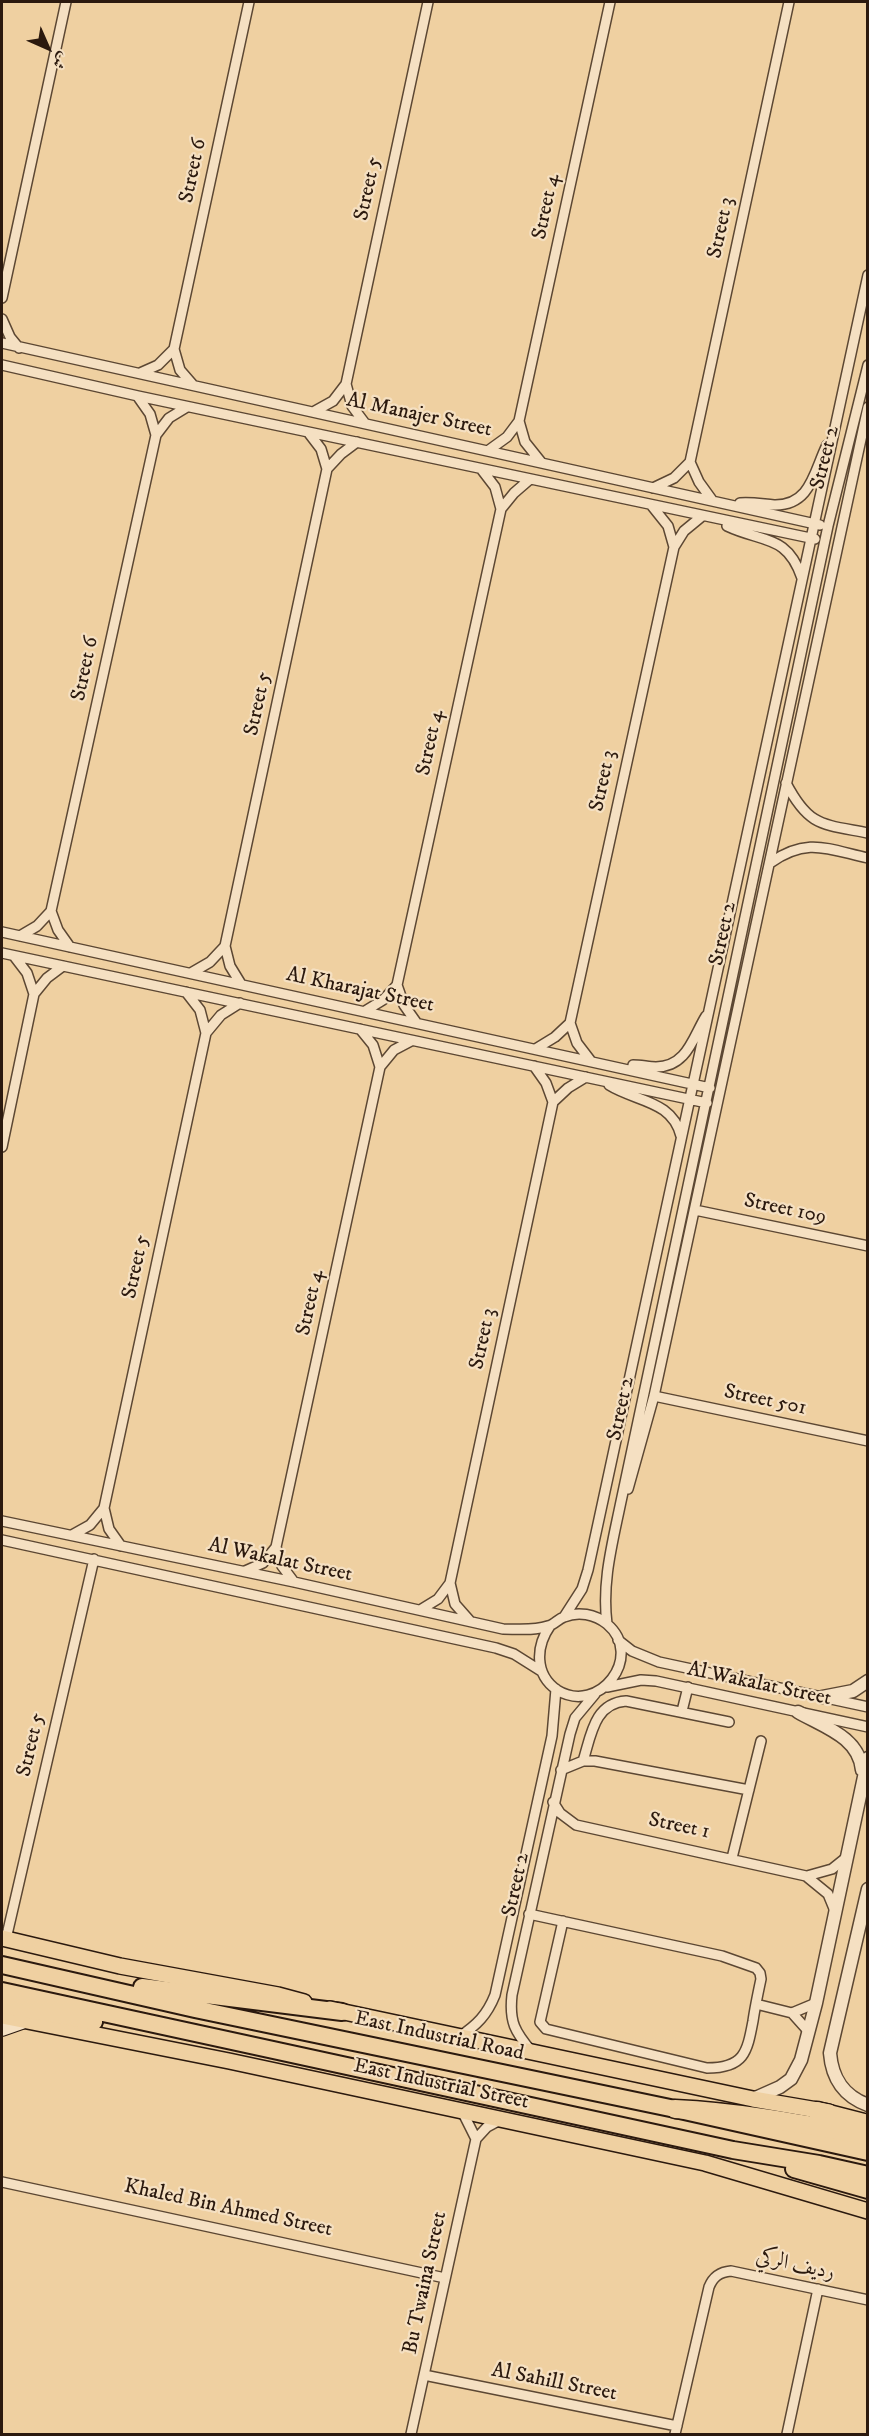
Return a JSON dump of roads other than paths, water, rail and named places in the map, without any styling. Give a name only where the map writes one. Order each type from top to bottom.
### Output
[{"type":"highway","name":"East Industrial Road","points":[[2,1965],[195,2009],[675,2109],[867,2152]]},
{"type":"highway","points":[[96,1985],[158,1988],[342,2013]]},
{"type":"highway","points":[[2,1991],[733,2150],[819,2164],[867,2175]]},
{"type":"highway","points":[[2,2005],[110,2025],[194,2032]]},
{"type":"highway","points":[[675,2109],[758,2116],[867,2136]]},
{"type":"highway","points":[[817,2111],[867,2124]]},
{"type":"highway","points":[[733,2150],[867,2190]]},
{"type":"main road","points":[[4,1938],[120,1966],[278,1995],[342,2013],[753,2099],[817,2111],[867,2115]]},
{"type":"main road","name":"East Industrial Street","points":[[2,2016],[22,2022],[228,2061],[713,2165],[867,2211]]},
{"type":"main road","points":[[2,2030],[22,2022]]},
{"type":"street","points":[[2,298],[66,2]]},
{"type":"street","name":"Street 6","points":[[174,348],[249,2]]},
{"type":"street","name":"Street 5","points":[[346,384],[428,2]]},
{"type":"street","name":"Street 4","points":[[519,421],[610,2]]},
{"type":"street","name":"Street 3","points":[[690,462],[789,2]]},
{"type":"street","name":"Street 2","points":[[564,1617],[582,1589],[588,1570],[867,275]]},
{"type":"street","points":[[2,319],[10,337],[19,348]]},
{"type":"street","name":"Al Manajer Street","points":[[2,343],[828,526]]},
{"type":"street","points":[[138,374],[158,365],[174,348]]},
{"type":"street","points":[[174,348],[180,370],[195,386]]},
{"type":"street","name":"Al Manajer Street","points":[[2,365],[714,520],[825,541]]},
{"type":"street","name":"Street 2","points":[[608,1624],[604,1594],[619,1511],[828,526],[867,365]]},
{"type":"street","points":[[2,374],[12,367]]},
{"type":"street","points":[[315,411],[333,401],[346,384]]},
{"type":"street","points":[[346,384],[352,406],[365,423]]},
{"type":"street","points":[[138,396],[150,414],[156,435]]},
{"type":"street","points":[[156,435],[169,418],[187,407]]},
{"type":"street","name":"Street 2","points":[[619,1511],[633,1478],[654,1396],[867,407]]},
{"type":"street","points":[[489,450],[507,437],[519,421]]},
{"type":"street","points":[[519,421],[525,442],[541,462]]},
{"type":"street","points":[[308,432],[321,449],[327,469]]},
{"type":"street","name":"Street 6","points":[[51,910],[156,435]]},
{"type":"street","name":"Street 2","points":[[729,503],[784,504],[799,498],[810,486],[833,436]]},
{"type":"street","points":[[327,469],[357,442]]},
{"type":"street","points":[[653,488],[674,478],[690,462],[699,482],[712,500]]},
{"type":"street","name":"Street 5","points":[[225,946],[327,469]]},
{"type":"street","points":[[482,470],[495,487],[501,509]]},
{"type":"street","points":[[501,509],[529,480]]},
{"type":"street","points":[[652,506],[668,526],[674,547]]},
{"type":"street","name":"Street 4","points":[[397,985],[501,509]]},
{"type":"street","name":"Street 3","points":[[570,1023],[674,547],[684,531],[700,517]]},
{"type":"street","points":[[714,520],[781,545],[794,559],[802,580]]},
{"type":"street","points":[[786,783],[797,804],[814,821],[867,833]]},
{"type":"street","points":[[770,863],[799,847],[811,846],[867,858]]},
{"type":"street","points":[[19,936],[38,926],[51,910]]},
{"type":"street","points":[[51,910],[58,930],[70,947]]},
{"type":"street","name":"Al Kharajat Street","points":[[2,932],[537,1048],[710,1088]]},
{"type":"street","points":[[191,973],[210,962],[225,946]]},
{"type":"street","points":[[225,946],[230,966],[241,984]]},
{"type":"street","name":"Al Kharajat Street","points":[[2,953],[707,1103]]},
{"type":"street","points":[[14,956],[27,973],[34,994]]},
{"type":"street","points":[[2,1147],[34,994],[47,978],[63,966]]},
{"type":"street","points":[[365,1011],[383,1000],[397,985],[404,1005],[417,1022]]},
{"type":"street","points":[[186,992],[200,1010],[206,1033]]},
{"type":"street","points":[[206,1033],[220,1015],[240,1003]]},
{"type":"street","name":"Street 2","points":[[618,1066],[656,1067],[674,1064],[687,1052],[710,1009]]},
{"type":"street","points":[[537,1048],[555,1037],[570,1023],[577,1043],[591,1060]]},
{"type":"street","points":[[360,1029],[374,1045],[380,1067]]},
{"type":"street","name":"Street 5","points":[[104,1508],[206,1033]]},
{"type":"street","points":[[380,1067],[394,1050],[414,1040]]},
{"type":"street","points":[[534,1066],[546,1083],[552,1102],[568,1088],[586,1077]]},
{"type":"street","name":"Street 4","points":[[276,1547],[380,1067]]},
{"type":"street","points":[[602,1080],[615,1089],[661,1107],[677,1123],[682,1138]]},
{"type":"street","name":"Street 3","points":[[450,1582],[552,1102]]},
{"type":"street","name":"Street 109","points":[[695,1210],[867,1246]]},
{"type":"street","name":"Street 501","points":[[654,1396],[867,1441]]},
{"type":"street","points":[[72,1535],[90,1525],[104,1508]]},
{"type":"street","points":[[104,1508],[109,1528],[121,1546]]},
{"type":"street","name":"Al Wakalat Street","points":[[2,1521],[294,1582],[502,1629],[525,1630],[550,1626]]},
{"type":"street","name":"Al Wakalat Street","points":[[2,1540],[496,1648],[514,1654],[542,1671]]},
{"type":"street","points":[[244,1572],[263,1563],[276,1547]]},
{"type":"street","points":[[276,1547],[282,1566],[294,1582]]},
{"type":"street","name":"Street 5","points":[[4,1938],[94,1559]]},
{"type":"street","points":[[420,1610],[438,1599],[450,1582]]},
{"type":"street","points":[[450,1582],[456,1604],[470,1621]]},
{"type":"street","points":[[587,1614],[608,1624],[618,1640],[621,1653],[620,1665],[615,1677],[595,1694],[574,1696],[556,1689],[542,1671],[539,1647],[550,1626],[564,1617],[587,1614]]},
{"type":"street","name":"Al Wakalat Street","points":[[618,1640],[638,1654],[658,1662],[867,1707]]},
{"type":"street","name":"Al Wakalat Street","points":[[606,1687],[641,1680],[867,1727]]},
{"type":"street","points":[[822,1697],[853,1691],[867,1682]]},
{"type":"street","points":[[682,1711],[688,1688]]},
{"type":"street","name":"Street 2","points":[[458,2037],[480,2022],[489,2012],[495,1995],[552,1736],[556,1689]]},
{"type":"street","name":"Street 2","points":[[532,2052],[516,2030],[511,2019],[511,2008],[561,1770],[575,1718],[595,1694]]},
{"type":"street","points":[[584,1761],[597,1718],[609,1705],[626,1701],[729,1722]]},
{"type":"street","points":[[798,1712],[837,1734],[854,1747],[861,1762],[863,1781]]},
{"type":"street","points":[[732,1858],[761,1741]]},
{"type":"street","points":[[753,2099],[780,2087],[791,2079],[801,2060],[816,2003],[867,1758]]},
{"type":"street","points":[[561,1770],[584,1761],[595,1761],[749,1790]]},
{"type":"street","name":"Street 1","points":[[553,1802],[567,1820],[576,1825],[806,1876],[828,1894],[836,1911]]},
{"type":"street","points":[[806,1876],[826,1872],[847,1857]]},
{"type":"street","points":[[867,1889],[830,2053],[833,2072],[843,2089],[867,2105]]},
{"type":"street","points":[[529,1914],[563,1921],[722,1956],[753,1966],[761,1976],[747,2050],[740,2059],[721,2068],[707,2068],[546,2029],[540,2022],[563,1921]]},
{"type":"street","points":[[792,2013],[816,2003]]},
{"type":"street","points":[[756,2004],[792,2013],[809,2032]]},
{"type":"street","points":[[462,2111],[476,2139],[487,2127],[502,2119]]},
{"type":"street","name":"Bu Twaina Street","points":[[411,2434],[476,2139]]},
{"type":"street","name":"Khaled Bin Ahmed Street","points":[[2,2182],[445,2278]]},
{"type":"street","name":"رديف الركي","points":[[676,2430],[709,2287],[717,2276],[730,2271],[867,2300]]},
{"type":"street","points":[[787,2434],[818,2289]]},
{"type":"street","name":"Al Sahill Street","points":[[424,2375],[676,2430]]}]
